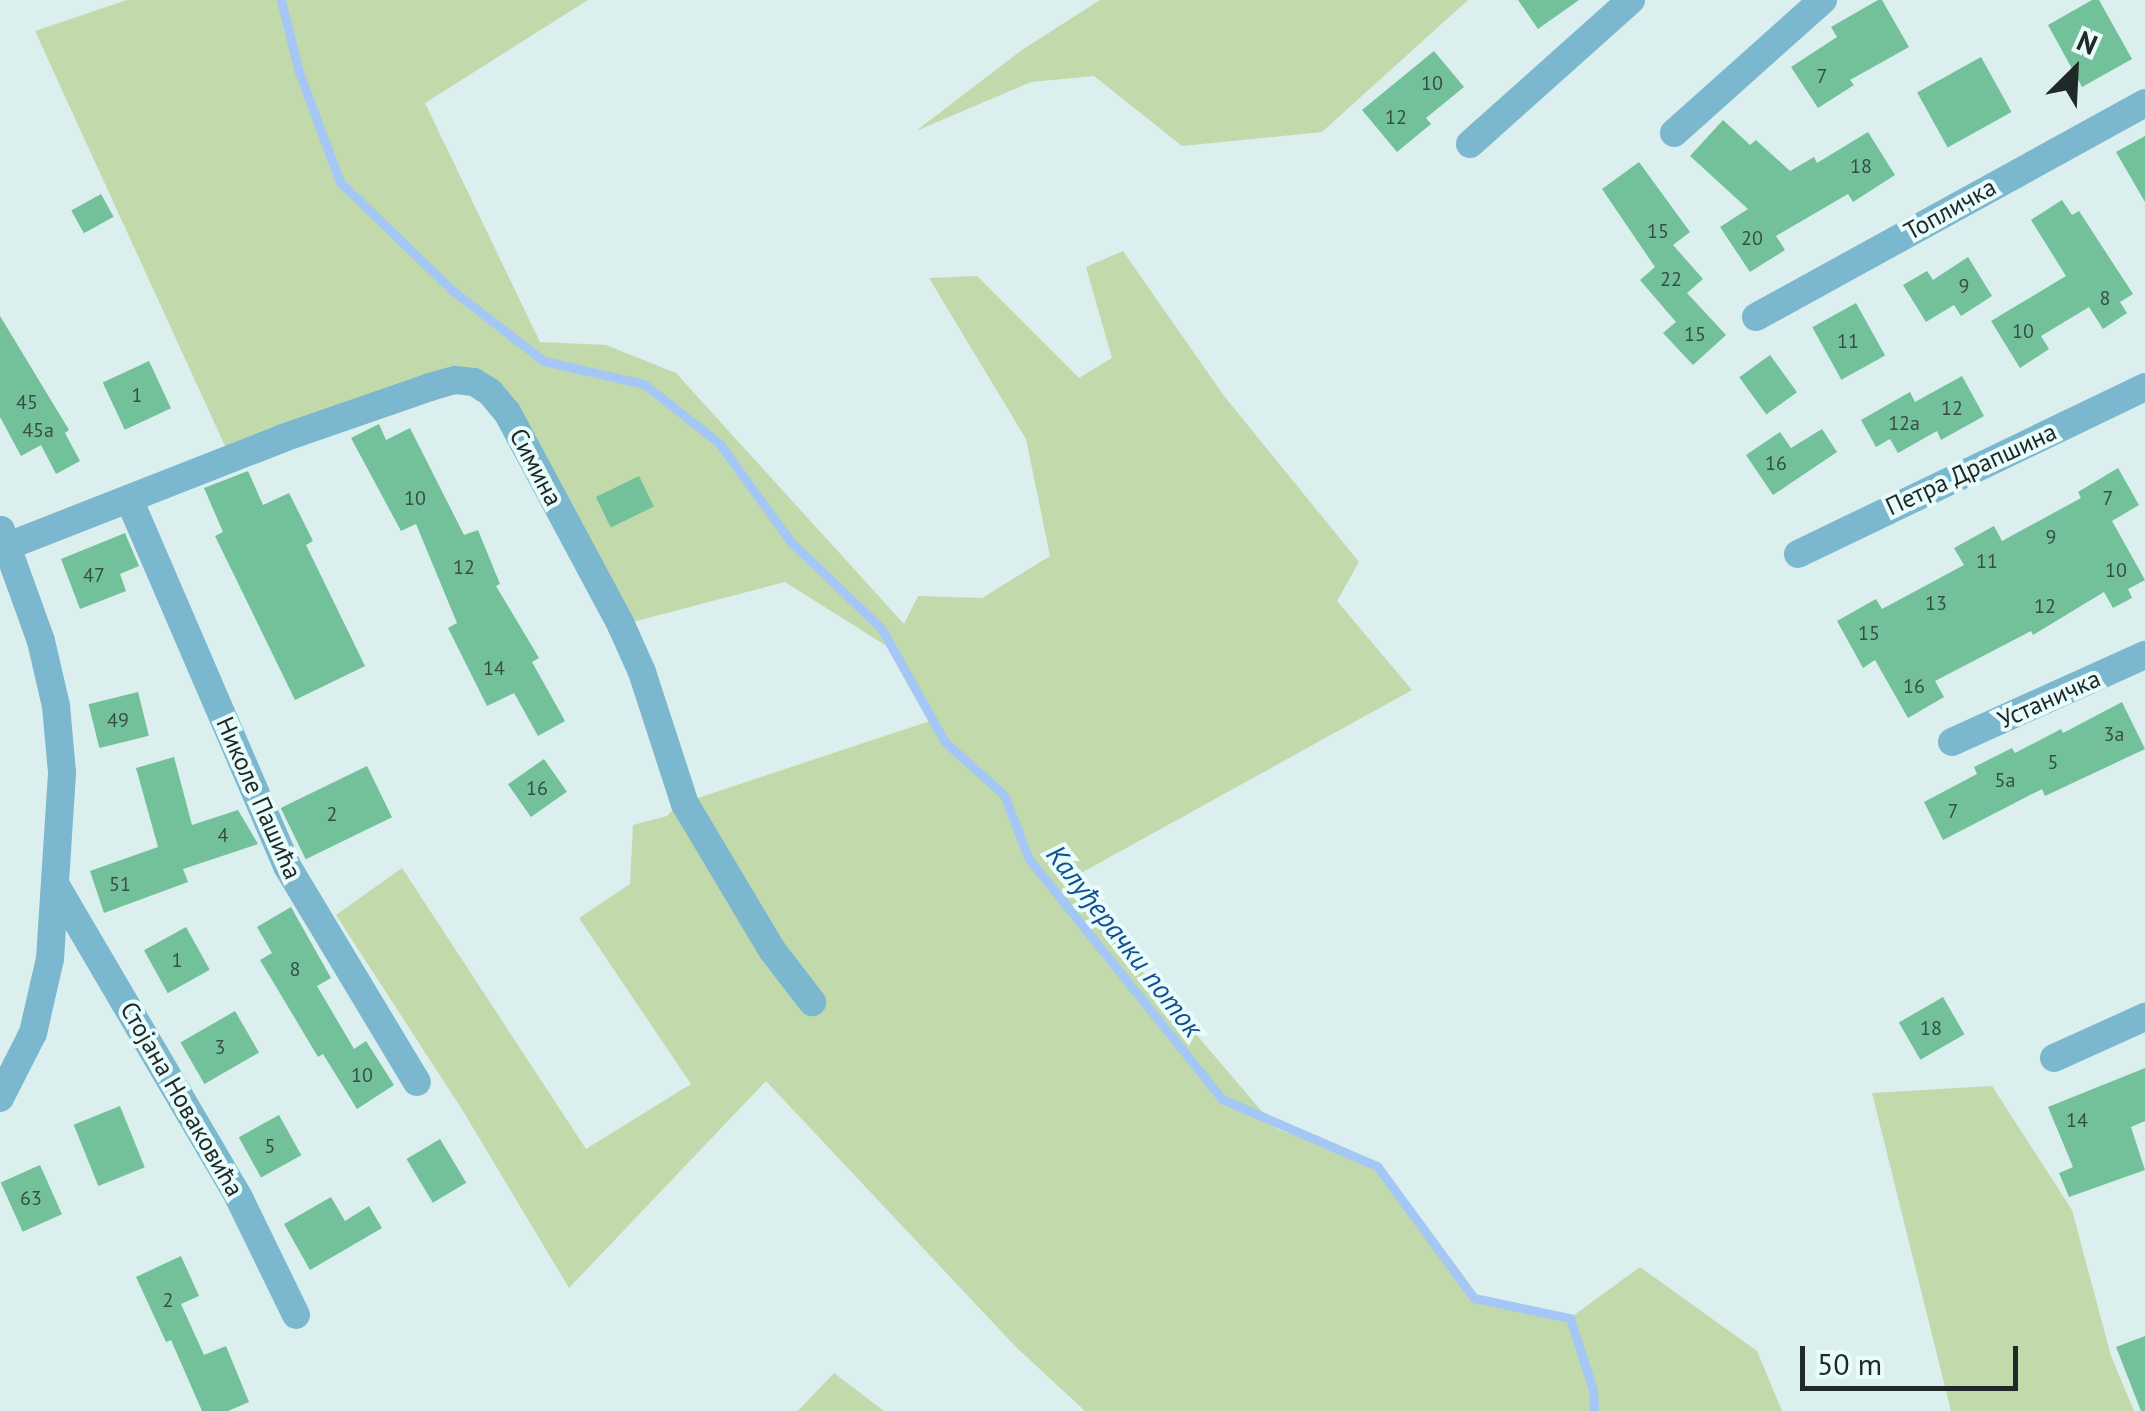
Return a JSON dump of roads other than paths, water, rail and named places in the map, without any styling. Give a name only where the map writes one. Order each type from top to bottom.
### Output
[{"type":"street","points":[[1470,144],[1631,0]]},
{"type":"street","points":[[1674,133],[1824,0]]},
{"type":"street","name":"Топличка","points":[[1756,317],[2145,103]]},
{"type":"street","name":"Симина","points":[[4,537],[129,499],[430,387],[456,380],[474,382],[490,392],[507,412],[621,625],[642,672],[685,804],[772,950],[812,1002]]},
{"type":"street","name":"Петра Драпшина","points":[[1798,554],[1933,485],[2145,387]]},
{"type":"street","name":"Николе Пашића","points":[[129,499],[271,833],[417,1082]]},
{"type":"street","points":[[0,1098],[33,1034],[50,959],[58,889],[62,772],[56,706],[42,641],[4,537]]},
{"type":"street","name":"Устаничка","points":[[1952,742],[2145,655]]},
{"type":"street","name":"Стојана Новаковића","points":[[58,889],[239,1198],[296,1315]]},
{"type":"street","points":[[2054,1058],[2145,1017]]},
{"type":"waterway","name":"Калуђерачки поток","points":[[281,0],[299,72],[340,182],[453,291],[544,361],[644,384],[719,443],[791,542],[881,628],[945,742],[1004,795],[1029,859],[1222,1099],[1377,1166],[1474,1298],[1570,1318],[1593,1390],[1594,1411]]}]
